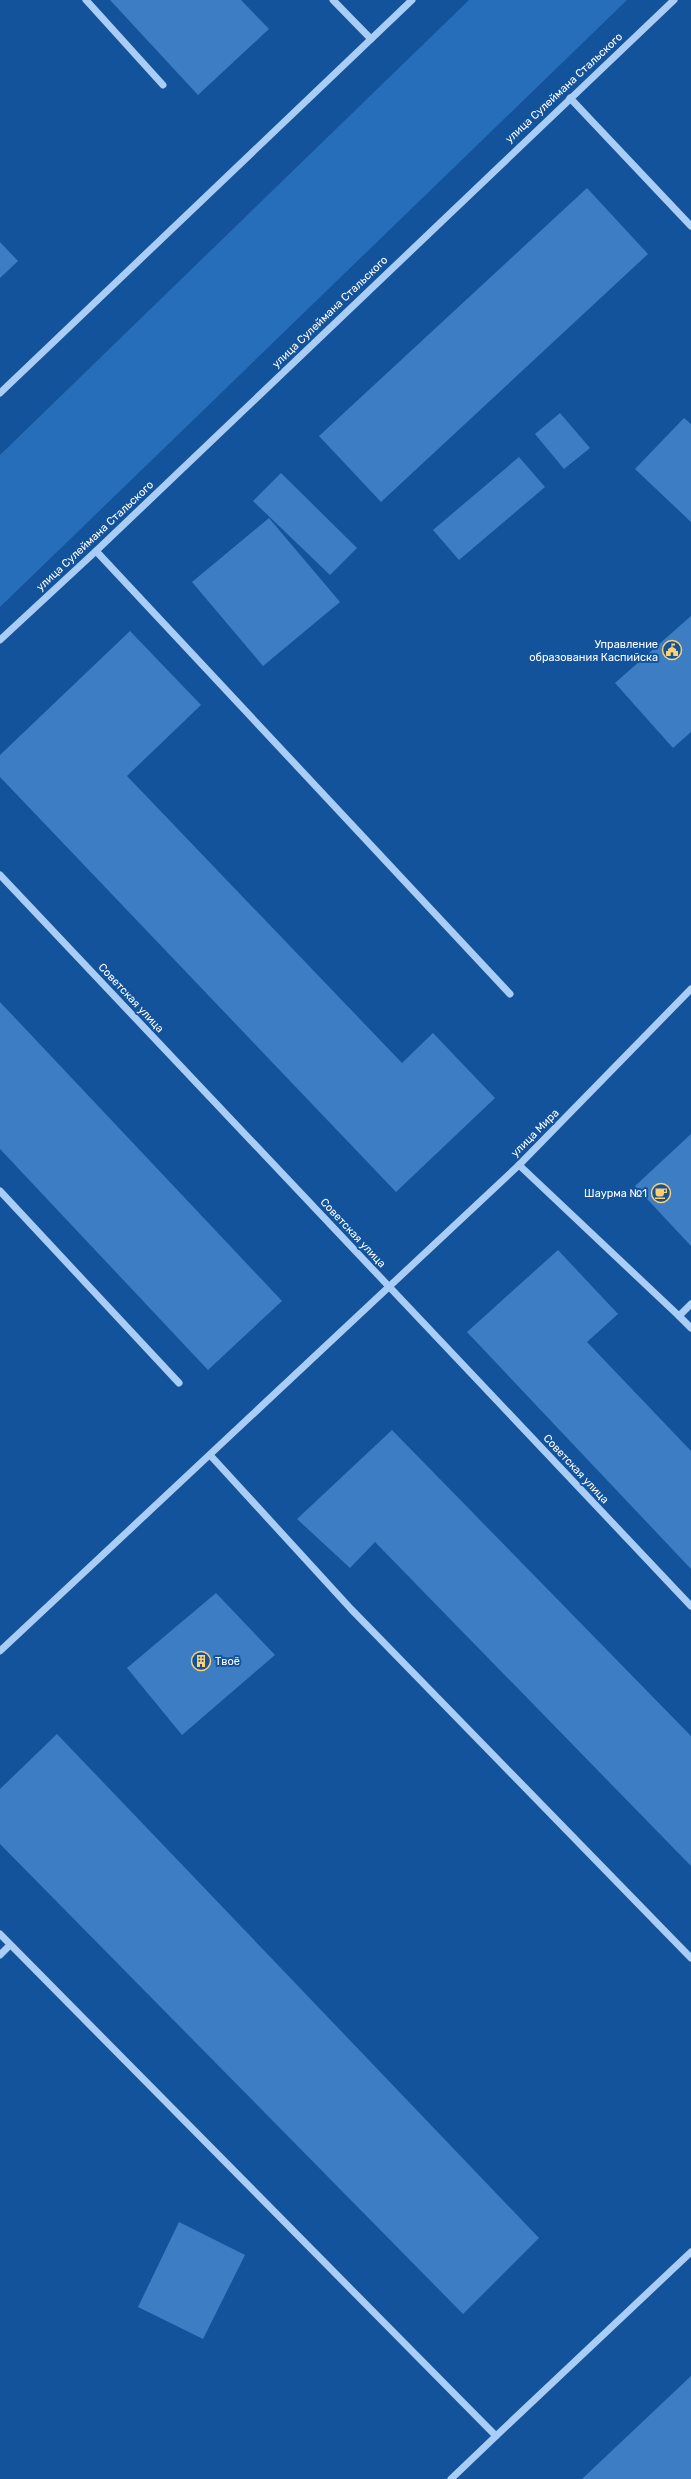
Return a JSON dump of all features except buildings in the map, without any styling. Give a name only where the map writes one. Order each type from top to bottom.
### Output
[{"type":"street","points":[[86,0],[163,85]]},
{"type":"street","points":[[333,0],[371,39]]},
{"type":"street","points":[[0,392],[412,0]]},
{"type":"street","name":"улица Сулеймана Стальского","points":[[0,640],[96,551],[674,0]]},
{"type":"street","points":[[570,98],[691,226]]},
{"type":"street","points":[[96,551],[510,994]]},
{"type":"street","name":"Советская улица","points":[[0,875],[691,1606]]},
{"type":"street","name":"улица Мира","points":[[0,1651],[288,1382],[388,1286],[519,1165],[691,989]]},
{"type":"street","points":[[519,1165],[691,1328]]},
{"type":"street","points":[[0,1191],[180,1383]]},
{"type":"street","points":[[679,1316],[691,1304]]},
{"type":"street","points":[[210,1455],[352,1609],[691,1958]]},
{"type":"street","points":[[0,1934],[496,2436]]},
{"type":"street","points":[[0,1955],[10,1945]]},
{"type":"street","points":[[451,2479],[691,2252]]},
{"type":"shaded area","points":[[469,0],[627,0],[0,607],[0,455]]},
{"type":"place","name":"Управление образования Каспийска","points":[[672,650]]},
{"type":"place","name":"Шаурма №1","points":[[661,1193]]},
{"type":"place","name":"Твоё","points":[[201,1661]]}]
